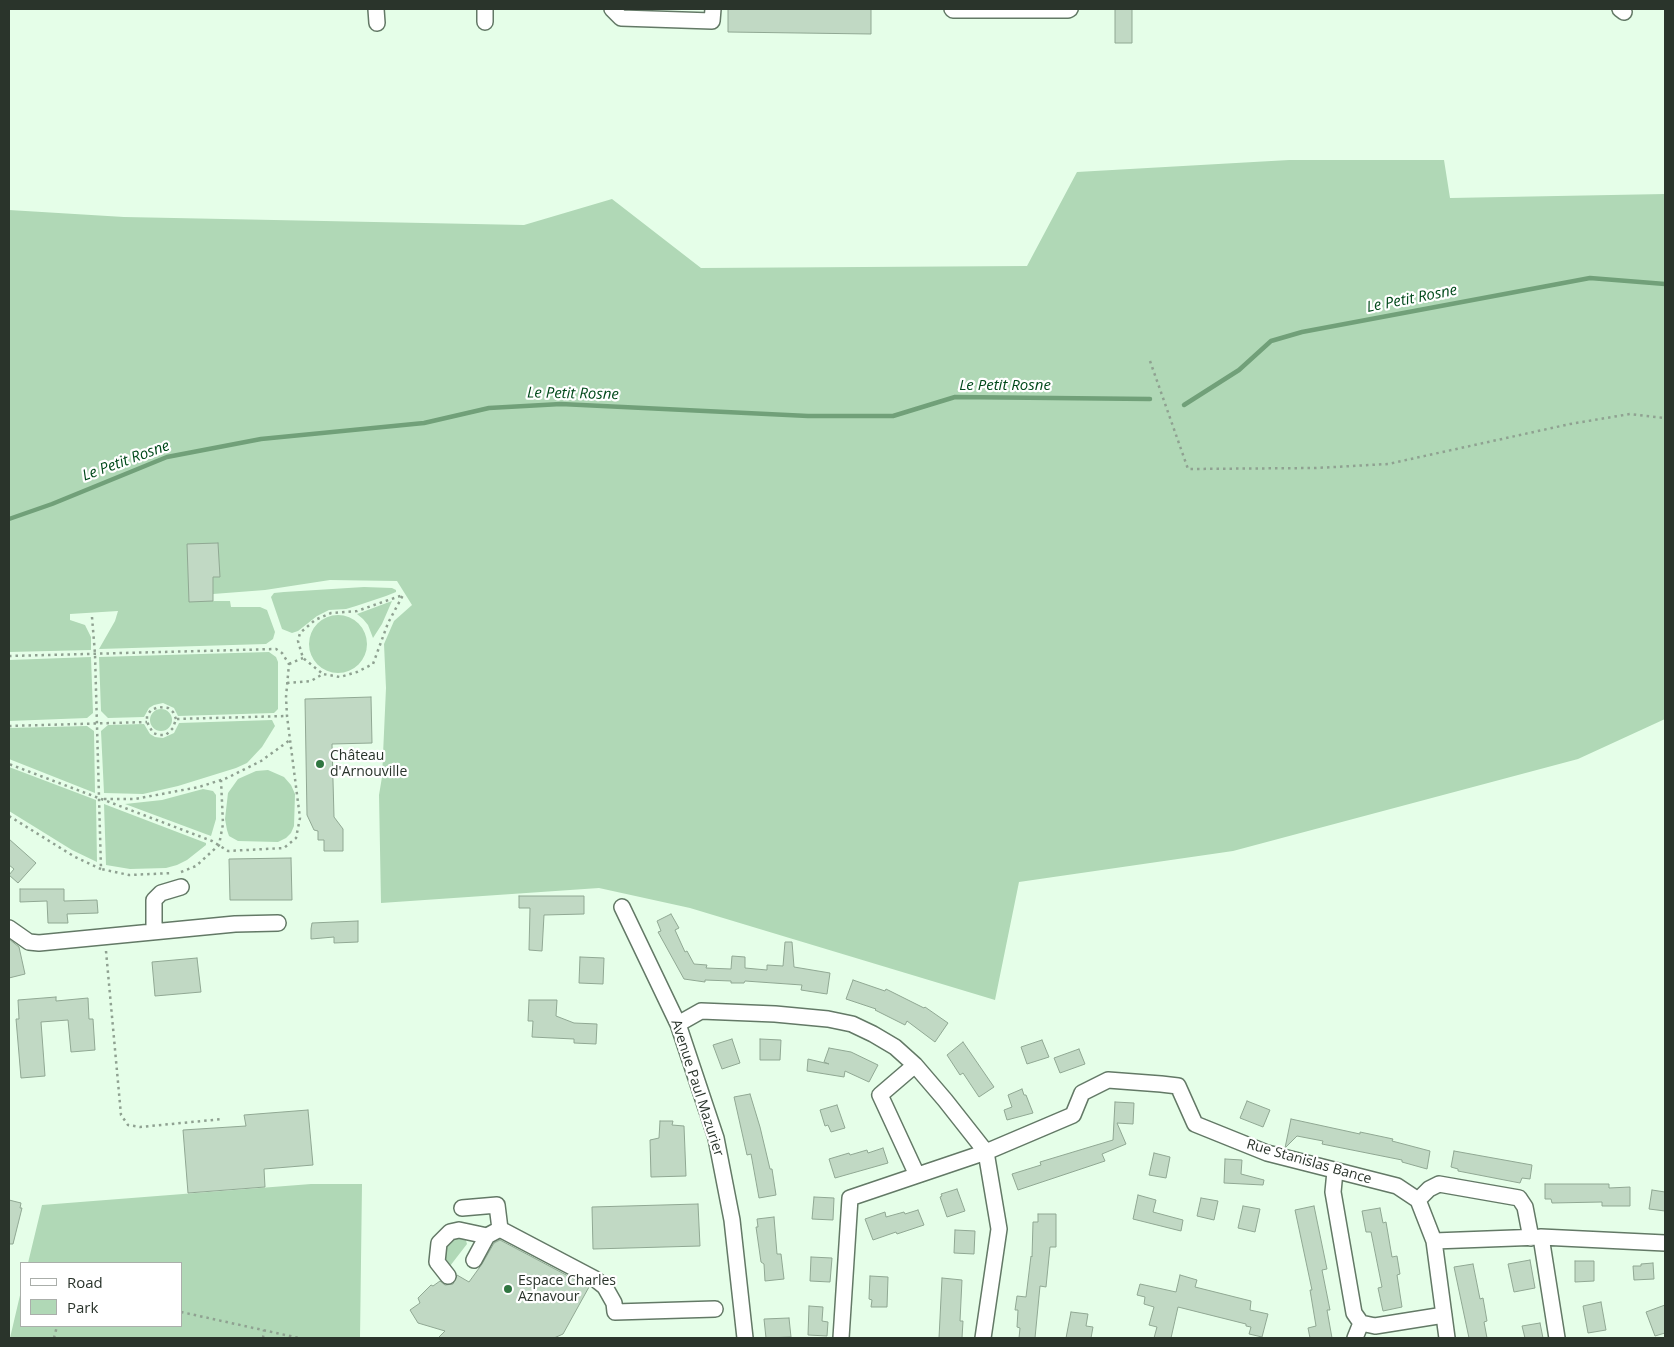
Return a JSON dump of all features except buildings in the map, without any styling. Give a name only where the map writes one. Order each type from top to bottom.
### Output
[{"type":"street","points":[[612,9],[621,18],[712,21],[713,9]]},
{"type":"street","points":[[952,9],[1070,9]]},
{"type":"street","points":[[154,932],[154,900],[161,893],[181,887]]},
{"type":"street","name":"Avenue Paul Mazurier","points":[[622,907],[678,1024],[716,1138],[732,1220],[745,1338]]},
{"type":"street","points":[[9,928],[29,942],[40,944],[235,924],[278,923]]},
{"type":"street","points":[[678,1024],[701,1011],[775,1014],[828,1019],[852,1024],[874,1034],[894,1047],[915,1065],[986,1152],[999,1228],[983,1338]]},
{"type":"street","points":[[915,1065],[880,1095],[917,1175]]},
{"type":"street","name":"Rue Stanislas Bance","points":[[986,1152],[1073,1115],[1082,1093],[1108,1080],[1161,1084],[1178,1086],[1195,1124],[1267,1153],[1397,1186],[1418,1200]]},
{"type":"street","points":[[841,1338],[850,1198],[986,1152]]},
{"type":"street","points":[[1335,1171],[1333,1192],[1354,1313],[1361,1323],[1375,1326],[1444,1314]]},
{"type":"street","points":[[1447,1338],[1434,1240],[1418,1200],[1428,1189],[1439,1184],[1519,1198],[1536,1237],[1558,1338]]},
{"type":"street","points":[[462,1208],[497,1205],[500,1229]]},
{"type":"street","points":[[474,1260],[486,1236],[500,1229]]},
{"type":"street","points":[[500,1229],[595,1279],[605,1287],[614,1303],[615,1312],[715,1308]]},
{"type":"street","points":[[448,1276],[437,1262],[439,1243],[450,1232],[459,1230],[486,1236]]},
{"type":"street","points":[[1434,1240],[1536,1237],[1665,1243]]},
{"type":"street","points":[[1355,1338],[1361,1323]]},
{"type":"path","points":[[1150,361],[1188,469],[1316,468],[1388,464],[1570,424],[1630,414],[1665,418]]},
{"type":"path","points":[[403,595],[388,622],[372,664],[357,672],[340,677],[323,674],[303,658],[298,641],[300,633],[315,620],[331,613],[357,611],[403,595]]},
{"type":"path","points":[[92,617],[95,654],[101,869]]},
{"type":"path","points":[[9,656],[276,650],[282,653],[289,664],[287,716],[300,818],[296,838],[284,848],[228,851],[212,841],[9,764]]},
{"type":"path","points":[[289,664],[303,658]]},
{"type":"path","points":[[287,683],[311,681],[323,674]]},
{"type":"path","points":[[160,707],[168,708],[176,718],[173,728],[166,735],[153,733],[147,722],[147,716],[151,710],[160,707]]},
{"type":"path","points":[[176,718],[287,716]]},
{"type":"path","points":[[9,726],[147,722]]},
{"type":"path","points":[[100,798],[135,799],[200,787],[221,780],[261,761],[290,740]]},
{"type":"path","points":[[9,816],[75,857],[101,869],[129,874],[177,873],[196,866],[219,846],[223,824],[221,780]]},
{"type":"path","points":[[103,937],[108,962],[121,1115],[128,1125],[140,1127],[224,1119]]},
{"type":"path","points":[[182,1312],[300,1338]]},
{"type":"path","points":[[263,1338],[264,1330]]},
{"type":"green space","points":[[1289,160],[1444,160],[1450,198],[1665,194],[1665,719],[1578,759],[1233,851],[1019,882],[995,1000],[690,908],[599,888],[381,903],[379,795],[382,777],[386,688],[384,644],[394,621],[412,605],[397,581],[330,580],[265,590],[213,594],[213,601],[230,601],[231,607],[260,607],[267,610],[275,632],[273,639],[266,644],[99,649],[115,621],[118,611],[70,614],[70,620],[85,625],[91,637],[91,650],[9,652],[9,210],[124,217],[524,225],[612,199],[701,268],[1027,266],[1077,172]]},
{"type":"green space","points":[[364,587],[392,588],[396,592],[346,609],[329,610],[292,633],[282,629],[271,597],[274,593]]},
{"type":"green space","points":[[392,601],[382,624],[373,638],[368,625],[357,614]]},
{"type":"green space","points":[[338,615],[349,617],[362,628],[367,644],[365,655],[354,668],[338,673],[327,671],[314,660],[309,644],[311,633],[322,620]]},
{"type":"green space","points":[[269,652],[276,657],[278,662],[278,709],[274,713],[178,716],[174,708],[163,703],[149,708],[144,717],[108,718],[101,711],[99,657]]},
{"type":"green space","points":[[91,657],[93,713],[87,718],[9,721],[9,660]]},
{"type":"green space","points":[[161,709],[169,712],[172,720],[169,728],[161,731],[153,728],[150,720],[153,712]]},
{"type":"green space","points":[[272,720],[275,726],[262,747],[247,763],[236,768],[178,786],[143,794],[104,793],[101,731],[108,725],[144,724],[150,734],[163,738],[174,733],[179,723]]},
{"type":"green space","points":[[87,726],[94,731],[95,793],[9,759],[9,728]]},
{"type":"green space","points":[[9,767],[96,800],[97,862],[72,850],[9,811]]},
{"type":"green space","points":[[268,770],[284,777],[291,785],[295,794],[294,826],[286,838],[278,842],[238,841],[229,836],[227,830],[225,819],[228,793],[238,779],[256,771]]},
{"type":"green space","points":[[203,789],[213,791],[216,795],[216,819],[211,836],[125,804],[162,800]]},
{"type":"green space","points":[[104,804],[206,843],[206,845],[187,860],[166,868],[130,869],[106,865]]},
{"type":"green space","points":[[311,1184],[362,1184],[360,1338],[10,1338],[20,1295],[20,1327],[182,1327],[182,1262],[28,1262],[42,1205]]},
{"type":"green space","points":[[465,1237],[467,1244],[450,1266],[443,1258],[446,1242],[453,1238]]},
{"type":"waterway","name":"Le Petit Rosne","points":[[1184,405],[1239,370],[1271,341],[1302,332],[1590,278],[1665,284]]},
{"type":"waterway","name":"Le Petit Rosne","points":[[9,519],[52,504],[167,457],[261,439],[424,423],[489,408],[561,404],[808,416],[893,416],[955,397],[1150,399]]},
{"type":"place","name":"Château d'Arnouville","points":[[320,764]]},
{"type":"place","name":"Espace Charles Aznavour","points":[[508,1289]]}]
